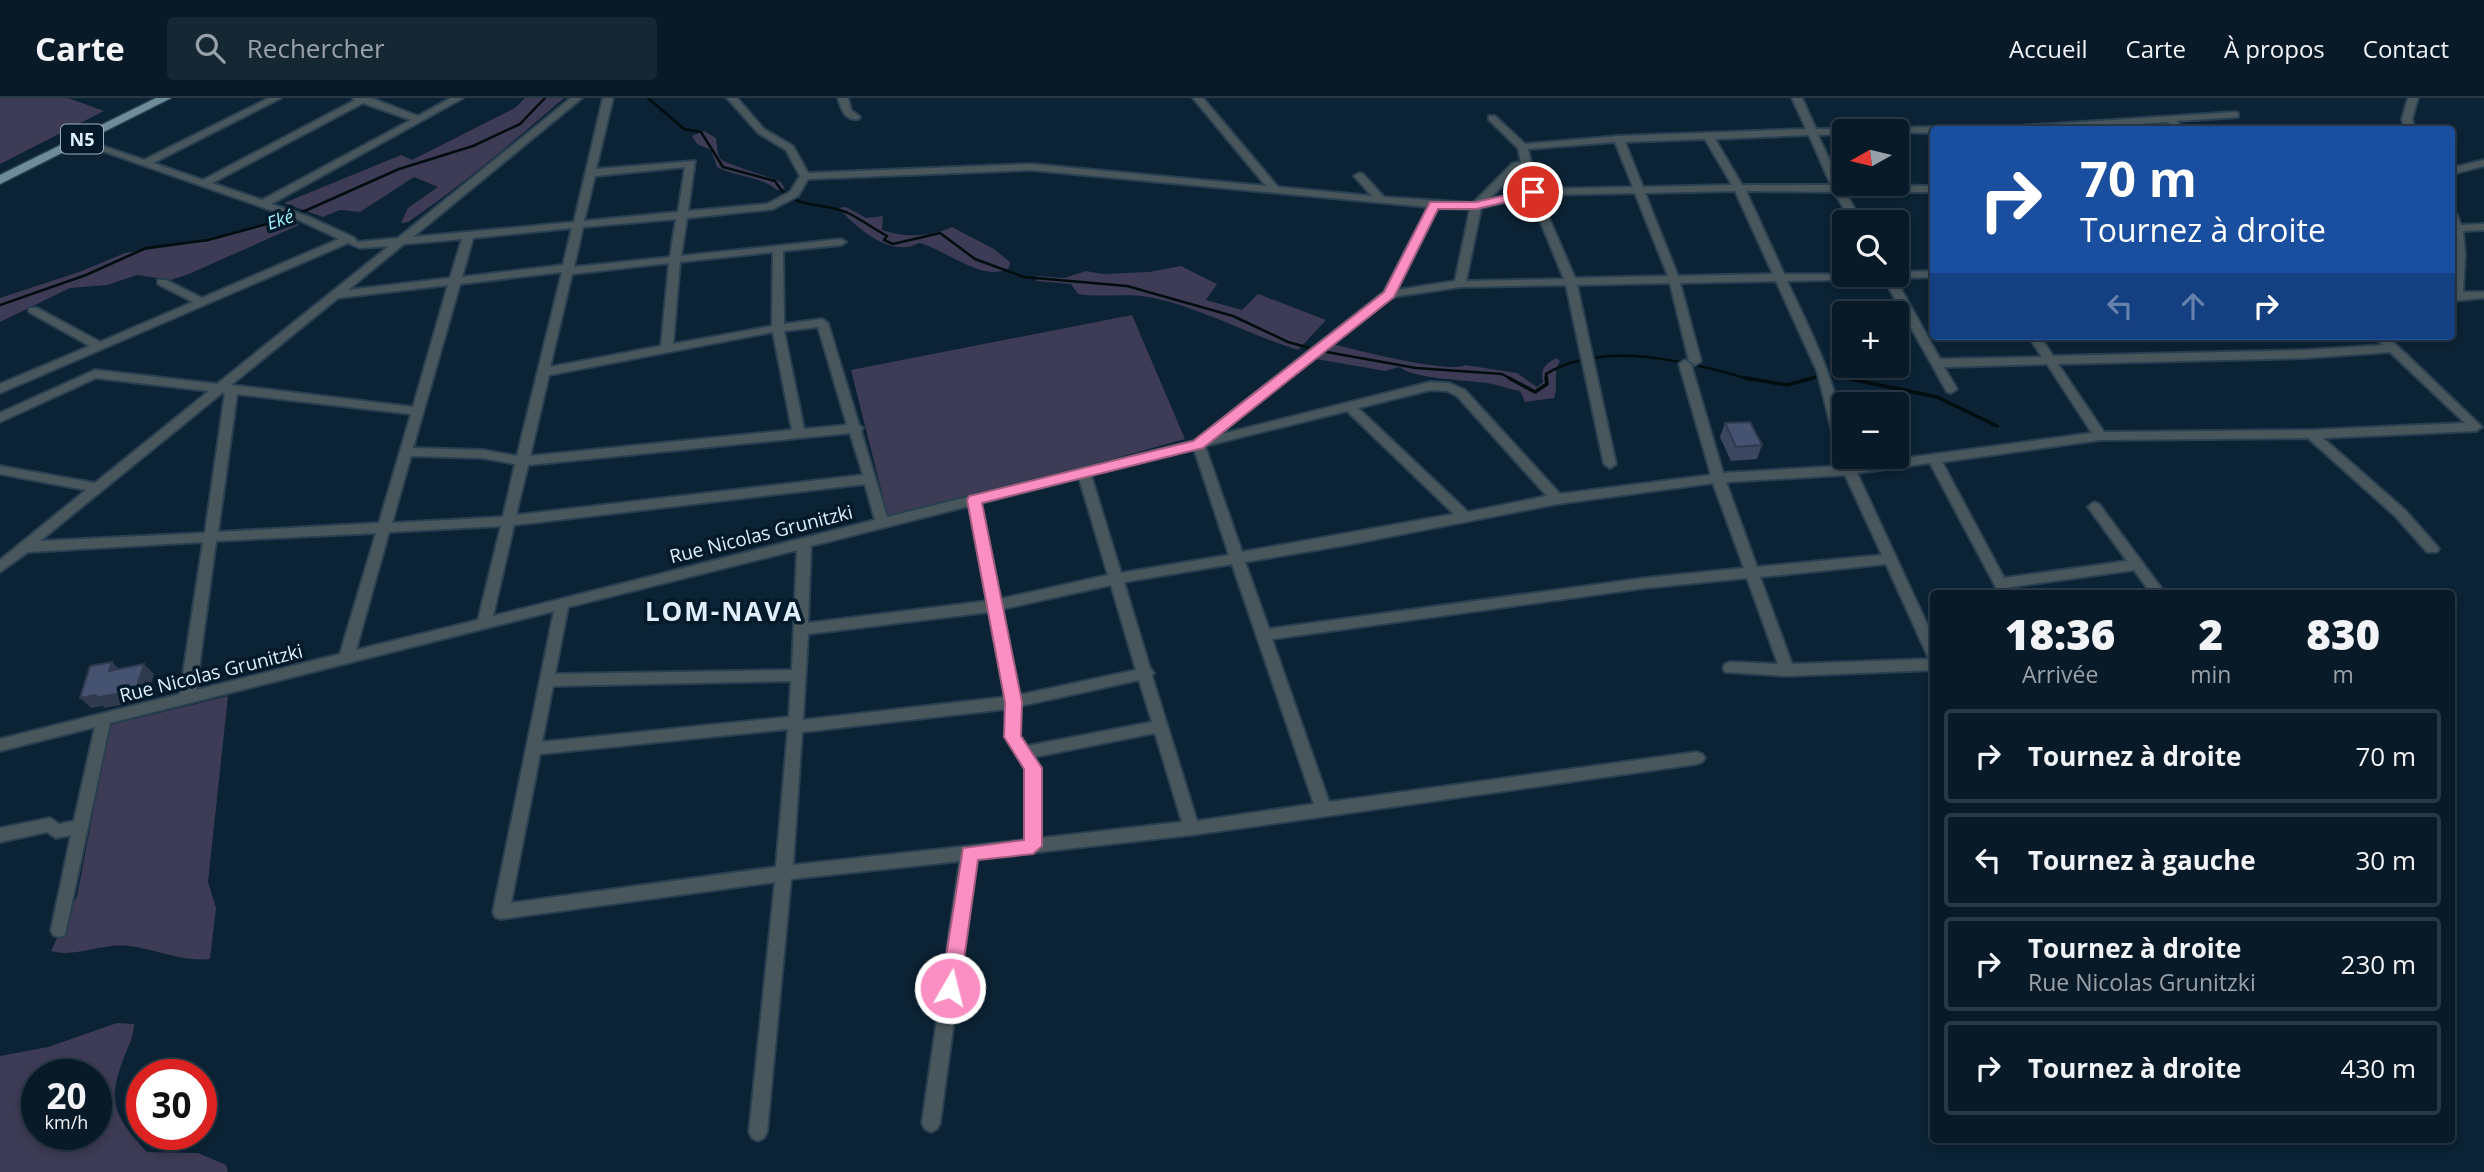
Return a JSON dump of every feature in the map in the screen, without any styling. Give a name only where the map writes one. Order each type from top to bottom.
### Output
[{"type":"main road","name":"N5","points":[[0,180],[165,98]]},
{"type":"street","points":[[147,162],[276,98]]},
{"type":"street","points":[[263,204],[458,98]]},
{"type":"street","points":[[0,567],[97,488],[227,389],[332,295],[577,98]]},
{"type":"street","points":[[484,624],[608,98]]},
{"type":"street","points":[[732,98],[761,131],[790,148],[805,176]]},
{"type":"street","points":[[843,98],[847,111],[855,117]]},
{"type":"street","points":[[1198,98],[1275,190]]},
{"type":"street","points":[[1797,98],[1832,175]]},
{"type":"street","points":[[2409,126],[2407,119],[2413,98]]},
{"type":"street","points":[[205,183],[362,99],[418,119]]},
{"type":"street","points":[[2100,126],[2235,115]]},
{"type":"street","points":[[1492,118],[1523,148],[1533,192],[1571,281],[1590,360],[1610,464]]},
{"type":"street","points":[[2170,119],[2176,126]]},
{"type":"street","points":[[1909,130],[1930,130]]},
{"type":"street","points":[[1523,148],[1619,139],[1832,132]]},
{"type":"street","points":[[1709,137],[1739,188],[1780,277],[1824,375],[1832,406]]},
{"type":"street","points":[[1619,139],[1674,279],[1690,363],[1718,478],[1787,670]]},
{"type":"street","points":[[79,141],[147,162],[303,218],[349,239],[379,259]]},
{"type":"street","points":[[591,173],[691,163],[675,259],[667,348]]},
{"type":"street","points":[[2455,170],[2484,163]]},
{"type":"street","points":[[1460,284],[1476,205],[1517,165],[1528,164]]},
{"type":"street","points":[[805,176],[1031,167],[1434,205],[1476,205],[1533,192],[1832,187]]},
{"type":"street","points":[[360,245],[769,207],[790,196],[805,176]]},
{"type":"street","points":[[1359,176],[1381,200]]},
{"type":"street","points":[[1909,188],[1930,189]]},
{"type":"street","name":"Rue Nicolas Grunitzki","points":[[0,745],[1198,444],[1389,294],[1434,205]]},
{"type":"street","points":[[2455,278],[2455,228],[2484,227]]},
{"type":"street","points":[[346,659],[468,236]]},
{"type":"street","points":[[0,389],[349,239]]},
{"type":"street","points":[[332,295],[841,242]]},
{"type":"street","points":[[778,248],[778,328],[799,434]]},
{"type":"street","points":[[1909,275],[1930,274]]},
{"type":"street","points":[[1389,294],[1460,284],[1832,276]]},
{"type":"street","points":[[162,282],[201,302]]},
{"type":"street","points":[[1894,287],[1951,389]]},
{"type":"street","points":[[2455,297],[2484,295]]},
{"type":"street","points":[[33,310],[99,346]]},
{"type":"street","points":[[544,372],[778,328],[822,323],[857,428],[882,523]]},
{"type":"street","points":[[2037,340],[2100,436]]},
{"type":"street","points":[[1909,459],[1934,459],[2100,436],[2311,434],[2476,427],[2384,340]]},
{"type":"street","points":[[1935,363],[2305,354],[2392,348]]},
{"type":"street","points":[[0,418],[95,374],[417,411]]},
{"type":"street","points":[[1323,808],[1198,444],[1430,386],[1449,387],[1461,393],[1557,499]]},
{"type":"street","points":[[187,699],[212,538],[227,389]]},
{"type":"street","points":[[1350,407],[1464,516]]},
{"type":"street","points":[[405,452],[471,453],[523,461],[857,428]]},
{"type":"street","points":[[2311,434],[2400,513],[2432,549]]},
{"type":"street","points":[[1934,459],[2003,588],[2137,565]]},
{"type":"street","points":[[802,629],[992,606],[1118,578],[1557,499],[1832,462]]},
{"type":"street","points":[[1850,469],[1930,646]]},
{"type":"street","points":[[0,470],[97,488]]},
{"type":"street","points":[[1084,472],[1147,673],[1191,828]]},
{"type":"street","points":[[25,547],[508,521],[870,479]]},
{"type":"street","points":[[974,500],[992,606],[1013,702],[1013,737],[1033,768],[1033,846]]},
{"type":"street","points":[[2094,507],[2156,590]]},
{"type":"street","points":[[758,1132],[786,873],[802,629],[804,543]]},
{"type":"street","points":[[1264,635],[1645,583],[1892,559]]},
{"type":"street","points":[[562,604],[501,912],[786,873],[1191,828],[1697,758]]},
{"type":"street","points":[[1730,668],[1787,670],[1930,664]]},
{"type":"street","points":[[533,749],[1013,702],[1147,673]]},
{"type":"street","points":[[547,680],[799,675]]},
{"type":"street","points":[[59,930],[104,719]]},
{"type":"street","points":[[1023,753],[1162,726]]},
{"type":"street","points":[[0,835],[50,825],[56,831],[81,827]]},
{"type":"street","points":[[931,1123],[970,853]]},
{"type":"shaded area","points":[[0,98],[68,98],[104,111],[0,164]]},
{"type":"shaded area","points":[[525,98],[564,98],[469,178],[408,222],[401,223],[408,208],[438,187],[414,177],[360,212],[340,210],[323,217],[284,203],[401,155],[412,160],[515,108]]},
{"type":"shaded area","points":[[704,131],[716,138],[722,160],[781,182],[785,189],[777,190],[763,182],[717,167],[711,150],[697,144],[692,136]]},
{"type":"shaded area","points":[[846,207],[866,218],[883,216],[882,230],[899,234],[926,234],[952,227],[994,249],[1010,262],[1009,268],[988,272],[919,243],[908,247],[886,244],[865,232],[839,208]]},
{"type":"shaded area","points":[[289,219],[299,225],[189,274],[171,280],[137,275],[107,285],[70,288],[0,322],[0,298],[79,272],[125,253],[208,241]]},
{"type":"shaded area","points":[[1181,266],[1217,284],[1206,300],[1242,310],[1258,294],[1326,320],[1298,350],[1173,303],[1145,296],[1078,294],[1071,284],[1036,281],[1037,276],[1064,278],[1086,271],[1102,274],[1149,272]]},
{"type":"shaded area","points":[[1132,315],[1185,439],[1016,486],[888,517],[851,370]]},
{"type":"shaded area","points":[[1333,344],[1423,364],[1456,367],[1465,365],[1517,373],[1537,387],[1543,382],[1544,367],[1556,358],[1560,361],[1556,371],[1554,398],[1525,402],[1520,391],[1491,384],[1428,377],[1399,367],[1385,371],[1316,359]]},
{"type":"shaded area","points":[[228,696],[208,882],[216,908],[210,959],[189,959],[128,946],[108,946],[69,953],[51,951],[77,896],[110,725]]},
{"type":"shaded area","points":[[117,1023],[134,1024],[119,1071],[115,1097],[116,1108],[126,1126],[126,1150],[198,1153],[226,1165],[228,1172],[0,1172],[0,1056],[48,1047]]},
{"type":"building","points":[[1750,422],[1762,445],[1736,447],[1725,423]]},
{"type":"building","points":[[112,662],[109,671],[144,664],[136,690],[95,698],[96,695],[80,698],[90,666]]},
{"type":"waterway","name":"Eké","points":[[0,305],[86,275],[146,248],[208,240],[289,218],[399,169],[473,146],[520,124],[545,98]]},
{"type":"waterway","points":[[648,98],[684,129],[701,132],[723,167],[775,181],[790,197],[798,201],[848,213],[887,236],[884,240],[893,244],[940,233],[975,259],[1024,277],[1127,286],[1233,316],[1288,342],[1313,349]]},
{"type":"waterway","points":[[1321,351],[1416,368],[1502,374],[1513,380]]},
{"type":"waterway","points":[[1547,380],[1546,374],[1569,363],[1621,356],[1675,361],[1752,380]]},
{"type":"waterway","points":[[1809,380],[1820,375]]},
{"type":"waterway","points":[[1827,376],[1850,379]]},
{"type":"waterway","points":[[1509,378],[1535,392],[1547,384],[1546,378]]},
{"type":"waterway","points":[[1746,378],[1787,385],[1813,378]]},
{"type":"waterway","points":[[1846,378],[1850,379]]},
{"type":"waterway","points":[[1850,379],[1859,380]]},
{"type":"waterway","points":[[1850,379],[1937,397],[1997,426]]},
{"type":"district","name":"LOM-NAVA","points":[[724,611]]},
{"type":"route","points":[[950,988],[970,853],[1033,846],[1033,768],[1013,737],[1013,702],[992,606],[974,500],[1198,444],[1389,294],[1434,205],[1476,205],[1533,192]]}]
